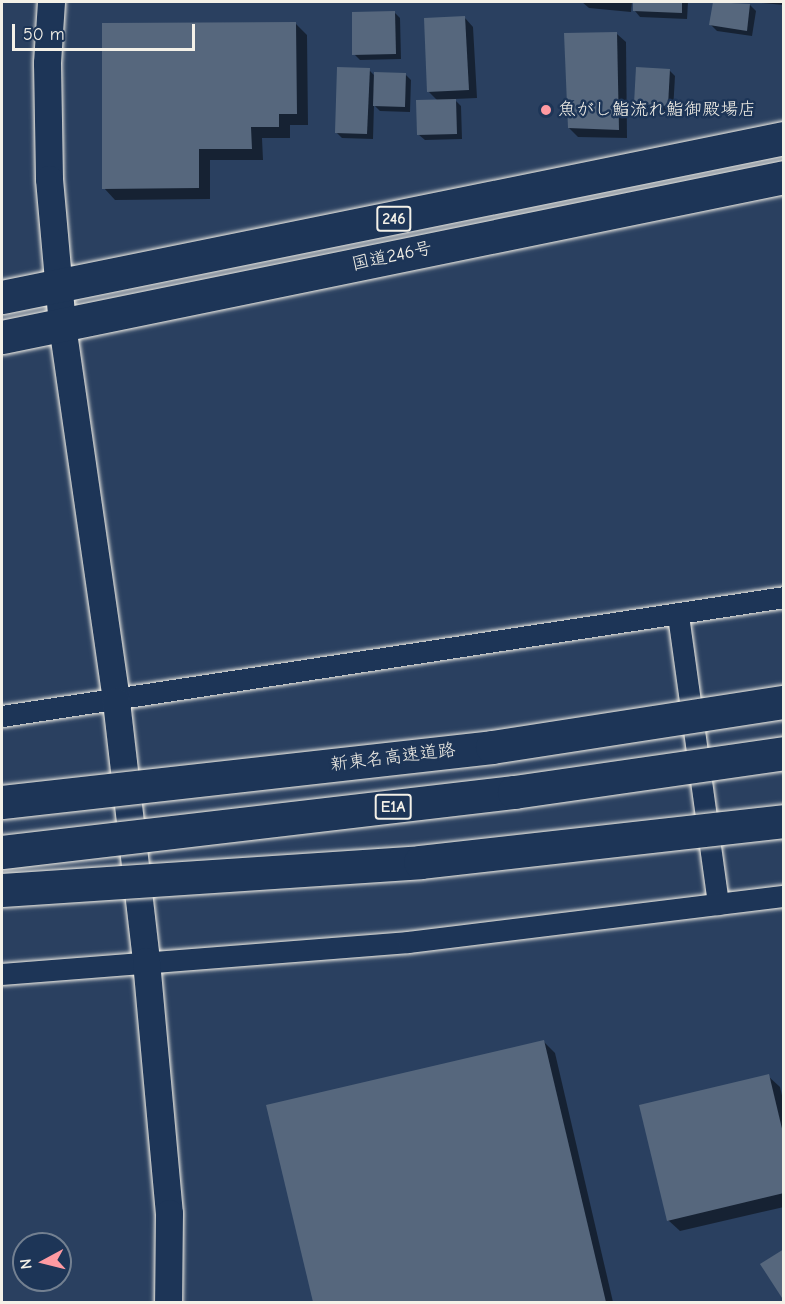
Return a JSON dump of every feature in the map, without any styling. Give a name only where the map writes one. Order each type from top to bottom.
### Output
[{"type":"highway","name":"国道246号","points":[[2,297],[783,138]]},
{"type":"highway","name":"国道246号","points":[[2,337],[783,177]]},
{"type":"highway","points":[[492,747],[783,690]]},
{"type":"highway","name":"新東名高速道路","points":[[2,802],[492,747],[783,702]]},
{"type":"highway","name":"E1A","points":[[2,852],[514,792],[783,753]]},
{"type":"highway","points":[[2,890],[420,862],[783,821]]},
{"type":"street","points":[[51,2],[47,63],[49,179],[62,325],[116,701],[146,961],[169,1214],[168,1302]]},
{"type":"street","points":[[2,716],[116,701],[783,597]]},
{"type":"street","points":[[678,615],[718,904]]},
{"type":"street","points":[[2,974],[408,942],[783,896]]},
{"type":"building","points":[[633,2],[682,2],[682,13],[633,11]]},
{"type":"building","points":[[713,2],[750,4],[747,31],[709,25]]},
{"type":"building","points":[[395,11],[396,54],[352,55],[352,12]]},
{"type":"building","points":[[465,16],[469,90],[427,92],[424,18]]},
{"type":"building","points":[[296,22],[297,114],[279,114],[279,127],[251,127],[252,149],[199,149],[199,188],[102,189],[102,23]]},
{"type":"building","points":[[617,32],[619,130],[568,128],[564,33]]},
{"type":"building","points":[[337,67],[370,68],[367,134],[335,133]]},
{"type":"building","points":[[636,67],[670,69],[668,106],[634,104]]},
{"type":"building","points":[[374,72],[406,73],[405,107],[373,106]]},
{"type":"building","points":[[456,99],[457,134],[417,135],[416,100]]},
{"type":"building","points":[[544,1040],[606,1302],[313,1302],[266,1105]]},
{"type":"building","points":[[769,1074],[784,1137],[784,1193],[667,1221],[639,1105]]},
{"type":"building","points":[[784,1249],[784,1301],[760,1264]]},
{"type":"place","name":"魚がし鮨流れ鮨御殿場店","points":[[546,110]]}]
